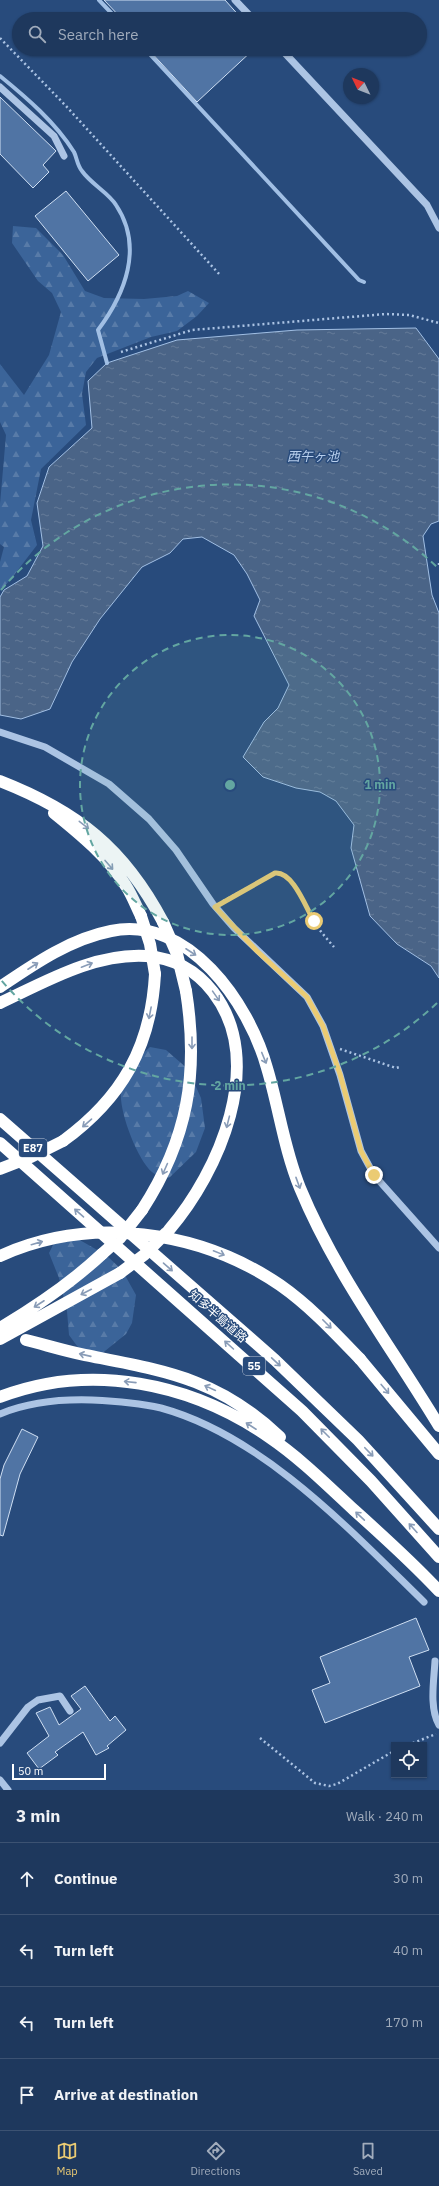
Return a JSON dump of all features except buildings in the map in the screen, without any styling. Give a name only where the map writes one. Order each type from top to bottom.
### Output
[{"type":"highway","points":[[0,781],[28,792],[61,808],[108,846],[126,865],[138,881],[163,922],[177,954],[186,991],[192,1028],[192,1058],[184,1114],[165,1170],[142,1210],[120,1238],[79,1275],[51,1296],[0,1328]]},
{"type":"highway","points":[[0,1169],[31,1157],[63,1141],[97,1114],[120,1087],[137,1057],[148,1025],[155,974],[150,944],[141,916],[126,886],[109,864],[83,837],[28,792]]},
{"type":"highway","points":[[0,987],[67,946],[89,936],[112,930],[132,929],[156,933],[185,948],[215,972],[235,998],[255,1035],[267,1066],[287,1151],[300,1188],[315,1220],[369,1316],[439,1426]]},
{"type":"highway","points":[[0,1003],[52,979],[97,962],[115,958],[145,956],[173,962],[188,969],[199,977],[217,998],[231,1027],[234,1041],[236,1079],[233,1100],[218,1153],[205,1180],[189,1206],[169,1230],[144,1255],[120,1273],[0,1339]]},
{"type":"highway","name":"知多半島道路","points":[[0,1119],[290,1375],[362,1445],[439,1529]]},
{"type":"highway","name":"知多半島道路","points":[[0,1143],[221,1337],[302,1411],[371,1482],[439,1557]]},
{"type":"highway","points":[[0,1256],[42,1242],[84,1234],[143,1234],[192,1243],[238,1261],[280,1285],[316,1313],[360,1359],[439,1454]]},
{"type":"highway","points":[[26,1340],[163,1371],[180,1376],[219,1392],[262,1421],[336,1493],[419,1570],[439,1591]]},
{"type":"highway","points":[[0,1397],[41,1384],[74,1380],[118,1380],[166,1388],[215,1405],[240,1418],[270,1438],[336,1493]]},
{"type":"street","points":[[235,0],[246,12]]},
{"type":"street","points":[[288,56],[427,205],[439,228]]},
{"type":"street","points":[[0,87],[54,136],[64,156]]},
{"type":"street","points":[[0,732],[45,747],[109,784],[149,820],[176,850],[215,907],[257,951],[307,997],[323,1026],[364,1157],[374,1175],[439,1248]]},
{"type":"street","points":[[0,1414],[53,1401],[107,1401],[160,1408],[208,1426],[235,1439],[306,1492],[366,1546],[424,1602]]},
{"type":"street","points":[[435,1661],[435,1714],[439,1725]]},
{"type":"street","points":[[0,1743],[28,1707],[38,1700],[60,1696],[70,1711]]},
{"type":"street","points":[[0,1780],[8,1790]]},
{"type":"path","points":[[0,38],[12,50]]},
{"type":"path","points":[[17,56],[66,106],[220,275]]},
{"type":"path","points":[[121,352],[192,330],[386,314],[409,315],[439,323]]},
{"type":"path","points":[[439,563],[439,568]]},
{"type":"path","points":[[215,907],[275,873],[281,872],[296,887],[314,921],[334,947]]},
{"type":"path","points":[[331,1050],[339,1049],[396,1068],[400,1067]]},
{"type":"path","points":[[416,1742],[439,1733]]},
{"type":"path","points":[[260,1738],[315,1783],[321,1785],[337,1784],[391,1753]]},
{"type":"green space","points":[[13,226],[36,228],[63,255],[85,291],[104,298],[144,299],[177,296],[188,291],[209,303],[197,316],[177,331],[151,337],[97,358],[86,372],[82,394],[86,425],[41,469],[31,520],[37,545],[0,591],[0,562],[4,547],[0,544],[0,504],[6,435],[0,422],[0,364],[24,395],[49,355],[61,312],[52,293],[38,281],[12,243]]},
{"type":"green space","points":[[150,1047],[166,1050],[188,1069],[201,1098],[205,1128],[196,1152],[169,1178],[154,1173],[146,1166],[130,1134],[121,1100],[122,1085],[128,1072],[135,1062]]},
{"type":"green space","points":[[71,1235],[106,1255],[122,1270],[136,1295],[132,1323],[126,1334],[100,1355],[80,1350],[69,1335],[67,1311],[59,1278],[49,1253],[56,1239]]},
{"type":"water","name":"西午ヶ池","points":[[416,328],[439,359],[439,521],[431,524],[423,536],[432,595],[439,613],[439,978],[431,966],[397,944],[370,916],[351,848],[354,825],[336,801],[320,792],[296,788],[263,777],[243,757],[264,722],[278,708],[289,685],[254,616],[260,600],[247,574],[234,555],[202,537],[183,539],[170,553],[142,567],[100,619],[72,662],[50,709],[21,719],[0,715],[0,597],[4,590],[27,576],[43,546],[37,503],[49,467],[92,428],[88,381],[107,363],[177,340],[297,330]]},
{"type":"waterway","points":[[99,0],[110,12]]},
{"type":"waterway","points":[[151,56],[359,280],[364,282]]},
{"type":"waterway","points":[[0,76],[30,102],[58,131],[74,152],[82,171],[113,201],[124,221],[129,237],[130,254],[128,270],[116,301],[98,330],[107,363]]},
{"type":"route","points":[[314,921],[296,887],[281,872],[275,873],[229,897],[215,907],[257,951],[293,982],[307,997],[323,1026],[340,1074],[361,1151],[374,1175]]}]
